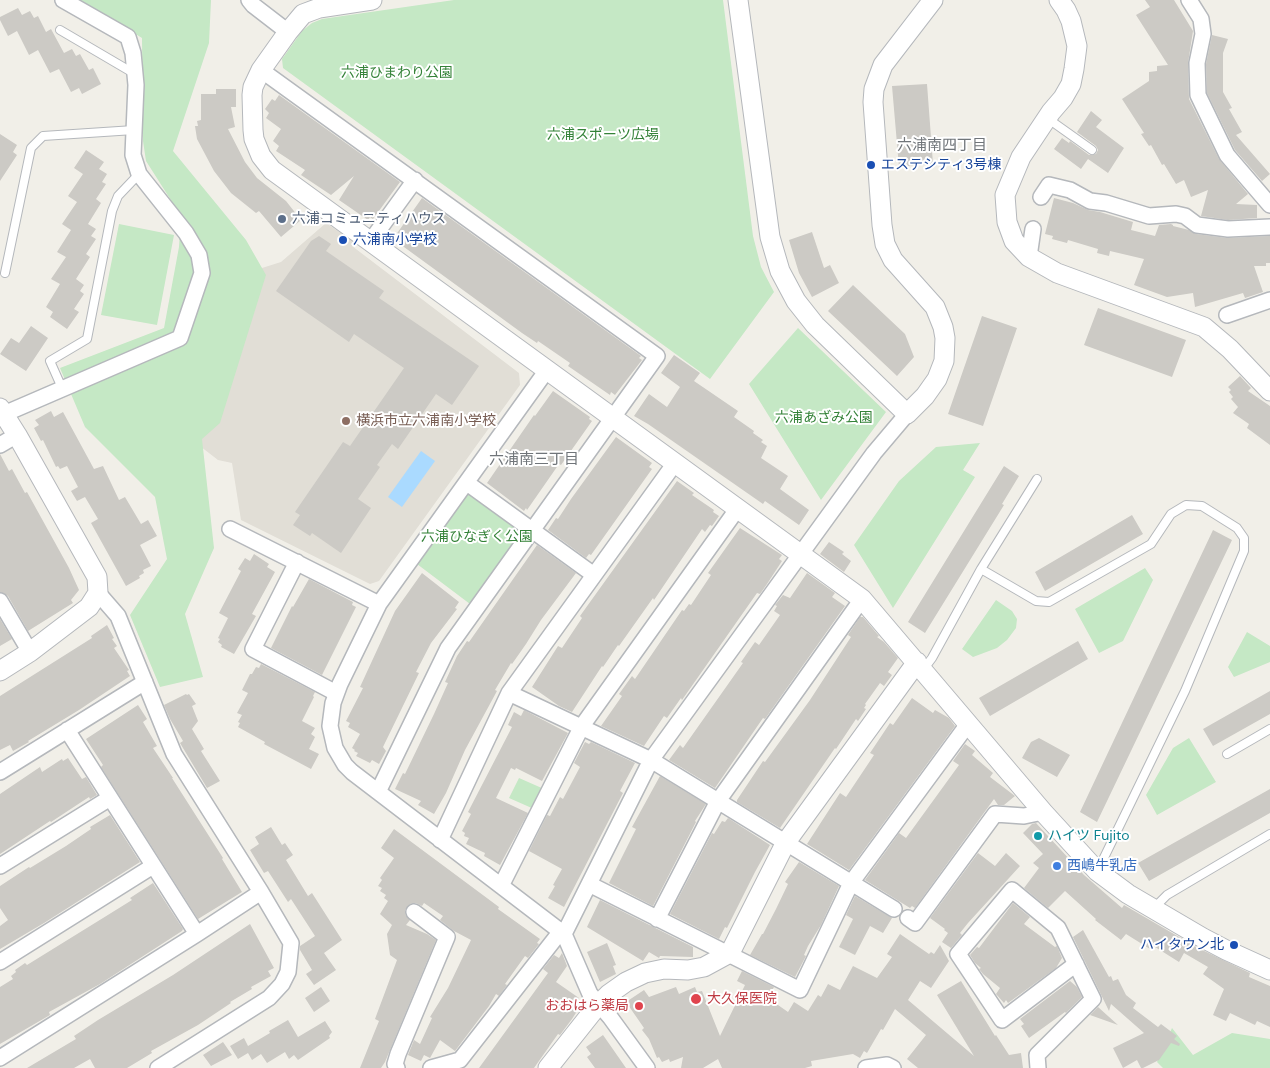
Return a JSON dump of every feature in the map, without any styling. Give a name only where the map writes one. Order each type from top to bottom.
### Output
[{"type":"street","points":[[0,671],[30,652],[89,607],[98,593],[97,577],[2,411],[180,338],[202,273],[199,255],[186,233],[139,174],[133,155],[136,85],[128,37],[63,0]]},
{"type":"street","points":[[250,0],[253,5],[288,32]]},
{"type":"street","points":[[372,0],[310,11],[298,19],[261,70],[253,87],[251,105],[254,139],[261,156],[272,170],[862,599],[1043,812],[1097,872],[1153,909],[1226,950],[1270,970]]},
{"type":"street","points":[[738,0],[770,237],[780,271],[796,301],[815,325],[907,414]]},
{"type":"street","points":[[431,1068],[460,1060],[562,932],[590,884],[651,760],[874,453],[937,380],[944,360],[945,338],[943,327],[935,307],[893,260],[885,244],[873,102],[874,89],[883,65],[933,0]]},
{"type":"street","points":[[1059,0],[1071,21],[1077,46],[1071,84],[1021,157],[1005,195],[1007,222],[1014,241],[1029,258],[1057,273],[1204,328],[1219,338],[1270,391]]},
{"type":"street","points":[[1189,0],[1201,19],[1203,34],[1197,63],[1198,95],[1227,155],[1270,205]]},
{"type":"street","points":[[261,70],[657,356],[448,648],[378,792]]},
{"type":"street","points":[[370,242],[415,180]]},
{"type":"street","points":[[1041,197],[1049,185],[1070,190],[1090,201],[1106,203],[1149,216],[1176,214],[1185,216],[1197,225],[1228,229],[1270,227]]},
{"type":"street","points":[[1029,258],[1033,229]]},
{"type":"street","points":[[1227,315],[1270,300]]},
{"type":"street","points":[[547,370],[378,604],[336,693],[330,714],[330,726],[335,748],[352,772],[562,932],[590,994],[610,1017],[647,1068]]},
{"type":"street","points":[[0,445],[17,435]]},
{"type":"street","points":[[440,840],[509,693],[675,463]]},
{"type":"street","points":[[467,483],[594,575]]},
{"type":"street","points":[[500,886],[582,726],[738,508]]},
{"type":"street","points":[[230,529],[378,604]]},
{"type":"street","points":[[297,562],[253,649],[336,693]]},
{"type":"street","points":[[98,593],[118,616],[174,754],[291,943],[288,972],[282,984],[269,998],[158,1068]]},
{"type":"street","points":[[657,919],[718,801],[862,599]]},
{"type":"street","points":[[0,600],[30,652]]},
{"type":"street","points":[[548,1068],[598,1005],[609,994],[635,977],[664,969],[695,969],[713,964],[728,954],[786,842],[920,666]]},
{"type":"street","points":[[0,772],[145,682]]},
{"type":"street","points":[[509,693],[651,760],[894,910]]},
{"type":"street","points":[[590,884],[800,990],[851,883],[968,724]]},
{"type":"street","points":[[67,730],[197,934]]},
{"type":"street","points":[[0,866],[110,798]]},
{"type":"street","points":[[908,918],[916,923],[995,814],[1024,816],[1043,812]]},
{"type":"street","points":[[0,962],[153,866]]},
{"type":"street","points":[[1038,1068],[1036,1055],[1093,999],[1076,964],[1058,928],[1012,890],[958,954],[1002,1020],[1076,964]]},
{"type":"street","points":[[0,1058],[261,892]]},
{"type":"street","points":[[397,1068],[395,1064],[398,1054],[447,937],[414,912]]},
{"type":"street","points":[[866,1068],[887,1065],[893,1068]]},
{"type":"lane","points":[[60,30],[135,74]]},
{"type":"lane","points":[[1047,118],[1092,150]]},
{"type":"lane","points":[[5,273],[31,148],[43,136],[134,130]]},
{"type":"lane","points":[[62,388],[50,362],[87,340],[112,211],[118,196],[139,174]]},
{"type":"lane","points":[[920,666],[932,658],[981,569],[1037,479]]},
{"type":"lane","points":[[981,569],[1036,601],[1049,602],[1151,544],[1171,514],[1186,505],[1202,506],[1237,528],[1244,538],[1244,551],[1185,691],[1097,872]]},
{"type":"lane","points":[[1227,754],[1270,729]]},
{"type":"lane","points":[[1153,909],[1167,895],[1270,834]]},
{"type":"shaded area","name":"横浜市立六浦南小学校","points":[[326,223],[354,242],[352,246],[519,373],[520,385],[379,581],[370,584],[241,520],[232,463],[218,460],[196,443],[243,274],[281,262]]},
{"type":"green space","points":[[80,0],[211,0],[209,43],[173,151],[246,240],[266,275],[220,423],[202,439],[214,548],[185,614],[203,677],[160,687],[130,615],[167,559],[155,497],[85,427],[60,368],[164,328],[179,247],[181,216],[146,161],[143,141],[142,38]]},
{"type":"green space","name":"六浦スポーツ広場","points":[[454,0],[723,0],[753,236],[761,267],[774,292],[710,379],[283,68],[282,59],[302,31],[312,23],[322,19]]},
{"type":"green space","points":[[119,224],[174,235],[157,325],[101,315]]},
{"type":"green space","name":"六浦あざみ公園","points":[[798,328],[886,412],[821,500],[749,384]]},
{"type":"green space","points":[[980,443],[963,470],[975,477],[893,608],[854,545],[899,481],[936,447]]},
{"type":"green space","name":"六浦ひなぎく公園","points":[[470,489],[525,527],[470,604],[417,564]]},
{"type":"green space","points":[[1145,568],[1153,580],[1123,641],[1099,653],[1075,609]]},
{"type":"green space","points":[[996,600],[1012,611],[1017,619],[1016,628],[1007,640],[997,648],[973,657],[962,649]]},
{"type":"green space","points":[[1247,632],[1270,646],[1270,662],[1234,677],[1228,667]]},
{"type":"green space","points":[[1189,738],[1216,782],[1157,815],[1146,795],[1173,748]]},
{"type":"green space","points":[[519,778],[544,789],[534,809],[509,798]]},
{"type":"green space","points":[[1172,1028],[1193,1055],[1232,1033],[1270,1039],[1270,1068],[1163,1068],[1157,1062]]},
{"type":"water","points":[[421,451],[435,461],[402,507],[388,497]]},
{"type":"building","points":[[1145,0],[1174,0],[1193,31],[1188,63],[1189,99],[1219,159],[1248,194],[1236,204],[1257,205],[1257,218],[1228,220],[1201,216],[1208,190],[1191,197],[1184,180],[1176,184],[1164,164],[1162,165],[1151,145],[1149,146],[1141,134],[1144,133],[1122,99],[1149,81],[1149,72],[1157,71],[1157,66],[1168,65],[1136,15],[1150,7]]},
{"type":"building","points":[[18,8],[22,15],[30,11],[34,18],[38,16],[46,32],[51,29],[64,53],[72,49],[76,56],[80,54],[89,70],[93,68],[101,84],[82,94],[79,88],[71,92],[59,69],[50,73],[38,50],[29,55],[17,31],[8,36],[0,17]]},
{"type":"building","points":[[1212,35],[1228,39],[1223,53],[1223,92],[1232,108],[1229,109],[1242,132],[1236,135],[1270,174],[1262,181],[1235,150],[1207,93],[1206,64]]},
{"type":"building","points":[[927,84],[933,164],[899,167],[892,86]]},
{"type":"building","points":[[216,89],[236,89],[236,107],[231,107],[235,127],[228,129],[245,162],[257,178],[286,201],[301,220],[281,237],[259,211],[256,213],[231,193],[214,171],[197,139],[195,126],[198,126],[197,121],[201,120],[201,94],[216,94]]},
{"type":"building","points":[[279,95],[400,182],[373,219],[370,217],[368,220],[339,200],[354,176],[331,195],[301,175],[305,170],[276,151],[279,146],[273,141],[281,129],[266,118],[269,113],[265,109],[272,99],[275,101]]},
{"type":"building","points":[[1091,111],[1102,120],[1096,127],[1124,148],[1108,173],[1088,159],[1081,169],[1054,149],[1062,138],[1069,143],[1070,141],[1089,155],[1096,154],[1098,150],[1096,146],[1077,132]]},
{"type":"building","points":[[0,134],[17,145],[13,152],[17,155],[0,181]]},
{"type":"building","points":[[86,150],[104,162],[99,169],[107,174],[102,182],[106,184],[96,199],[101,203],[88,224],[96,229],[91,236],[96,239],[86,254],[90,257],[76,279],[84,285],[80,291],[84,294],[74,309],[79,312],[67,329],[50,317],[53,312],[46,307],[60,284],[51,279],[66,257],[57,252],[71,230],[62,224],[77,202],[68,196],[83,174],[74,168]]},
{"type":"building","points":[[422,198],[641,356],[639,358],[642,360],[615,395],[611,392],[610,395],[568,366],[570,363],[538,341],[537,343],[522,333],[393,239]]},
{"type":"building","points":[[1054,198],[1073,203],[1088,210],[1133,222],[1131,230],[1155,236],[1159,225],[1171,224],[1196,234],[1227,238],[1270,236],[1270,263],[1266,263],[1266,266],[1254,266],[1263,292],[1245,298],[1243,293],[1195,307],[1193,293],[1167,297],[1134,285],[1144,259],[1110,251],[1109,256],[1097,253],[1098,249],[1068,240],[1067,243],[1052,239],[1053,236],[1045,234]]},
{"type":"building","points":[[812,232],[824,268],[830,265],[839,283],[812,297],[799,273],[789,240]]},
{"type":"building","points":[[319,236],[331,244],[326,251],[384,291],[379,298],[479,366],[452,405],[436,394],[398,449],[392,444],[377,465],[380,467],[358,499],[371,508],[341,553],[312,533],[310,536],[293,525],[300,515],[295,512],[343,442],[350,446],[404,368],[354,334],[349,342],[276,291],[311,241]]},
{"type":"building","points":[[853,285],[905,334],[914,357],[897,376],[828,311]]},
{"type":"building","points":[[1098,308],[1186,340],[1172,377],[1084,345]]},
{"type":"building","points":[[982,316],[1017,328],[983,426],[948,414]]},
{"type":"building","points":[[31,326],[48,338],[26,371],[0,354],[11,338],[19,343]]},
{"type":"building","points":[[674,355],[700,373],[694,381],[738,411],[734,417],[763,440],[761,442],[767,446],[761,458],[788,476],[780,489],[809,510],[799,525],[765,501],[763,504],[634,416],[649,394],[667,407],[680,387],[661,373]]},
{"type":"building","points":[[1240,376],[1251,388],[1248,391],[1270,406],[1270,445],[1247,428],[1249,424],[1233,413],[1238,407],[1231,399],[1233,397],[1228,387]]},
{"type":"building","points":[[553,391],[590,417],[589,419],[592,421],[527,510],[526,508],[524,511],[487,483]]},
{"type":"building","points":[[51,411],[54,417],[63,412],[94,469],[103,466],[119,500],[125,497],[141,524],[148,520],[157,536],[140,545],[151,566],[143,570],[144,573],[139,576],[140,578],[126,586],[91,523],[98,519],[85,497],[77,501],[71,491],[78,487],[67,466],[60,469],[58,466],[56,467],[43,440],[41,441],[34,428],[39,425],[35,420]]},
{"type":"building","points":[[616,437],[652,463],[649,467],[652,469],[591,555],[589,554],[586,558],[548,530],[556,518],[558,519]]},
{"type":"building","points":[[0,454],[9,471],[12,469],[25,493],[27,492],[79,590],[71,600],[73,603],[28,631],[8,596],[0,592]]},
{"type":"building","points":[[1004,466],[1019,476],[1002,504],[1004,505],[925,633],[908,622]]},
{"type":"building","points":[[677,481],[694,493],[692,495],[714,510],[713,512],[719,516],[705,532],[702,529],[654,600],[653,598],[619,646],[602,666],[572,712],[559,706],[532,687],[558,646],[562,648],[582,618],[580,616]]},
{"type":"building","points":[[1132,515],[1143,534],[1045,591],[1035,572]]},
{"type":"building","points":[[740,528],[782,555],[779,559],[782,561],[760,594],[757,593],[682,700],[681,698],[667,718],[664,716],[644,746],[601,726],[622,696],[619,694],[632,676],[635,679],[682,610],[684,611],[689,604],[691,605],[711,575],[708,573]]},
{"type":"building","points":[[1213,530],[1232,540],[1097,822],[1080,812]]},
{"type":"building","points":[[829,542],[844,552],[842,554],[851,561],[844,572],[820,554]]},
{"type":"building","points":[[537,545],[576,573],[511,663],[495,690],[497,691],[465,750],[446,793],[434,814],[418,805],[421,801],[395,789],[403,773],[405,774],[434,714],[448,683],[445,682],[457,656],[467,641],[469,642]]},
{"type":"building","points":[[254,554],[269,564],[267,567],[275,572],[252,614],[256,616],[234,654],[221,647],[222,645],[218,642],[220,639],[218,638],[228,618],[219,613],[241,571],[238,569],[245,558],[250,561]]},
{"type":"building","points":[[422,573],[459,602],[455,608],[457,609],[431,643],[416,672],[419,673],[383,747],[386,751],[379,764],[372,760],[370,763],[356,756],[358,753],[352,748],[360,734],[348,727],[350,723],[346,721],[363,688],[360,687],[395,611]]},
{"type":"building","points":[[807,573],[835,593],[832,597],[845,606],[765,719],[763,718],[715,788],[669,760],[680,745],[683,748],[743,663],[741,662],[755,642],[759,645],[780,615],[774,611],[777,606],[775,605],[783,595],[790,598]]},
{"type":"building","points":[[309,579],[353,602],[352,605],[356,607],[322,675],[271,648],[292,606]]},
{"type":"building","points":[[860,617],[863,617],[879,636],[877,637],[898,658],[888,672],[892,675],[884,686],[880,683],[865,704],[864,708],[866,709],[858,721],[856,719],[780,828],[737,802],[737,800],[763,761],[765,762],[810,700],[851,637],[848,635]]},
{"type":"building","points":[[0,619],[12,639],[0,646]]},
{"type":"building","points":[[107,625],[114,638],[112,639],[117,646],[114,648],[129,670],[127,671],[130,676],[29,742],[13,751],[10,745],[0,750],[0,696],[92,638],[91,636]]},
{"type":"building","points":[[1078,641],[1088,659],[990,716],[979,698]]},
{"type":"building","points":[[261,664],[315,692],[302,721],[315,728],[311,734],[315,737],[309,749],[319,754],[311,769],[264,744],[265,742],[238,727],[240,723],[238,722],[242,715],[237,713],[248,693],[242,690],[250,674],[252,674],[256,667],[259,668]]},
{"type":"building","points":[[1270,691],[1270,714],[1213,746],[1203,729]]},
{"type":"building","points":[[189,694],[196,704],[192,706],[198,721],[192,729],[204,749],[201,751],[220,781],[207,788],[180,743],[183,741],[164,705]]},
{"type":"building","points":[[912,698],[933,713],[935,710],[949,718],[955,726],[849,870],[807,844],[840,793],[846,797],[874,755],[870,753],[890,723],[893,725]]},
{"type":"building","points":[[138,705],[147,719],[143,722],[157,746],[153,748],[223,858],[242,892],[198,919],[101,767],[103,765],[86,739]]},
{"type":"building","points":[[524,710],[568,733],[542,781],[516,768],[515,770],[511,768],[496,798],[528,813],[500,865],[484,856],[485,853],[466,844],[469,838],[464,836],[465,833],[462,831],[471,814],[468,812],[512,727],[508,725],[514,712],[521,716]]},
{"type":"building","points":[[1039,738],[1070,755],[1057,777],[1022,758],[1031,742]]},
{"type":"building","points":[[585,742],[589,744],[591,742],[635,763],[620,791],[623,793],[564,907],[548,898],[562,869],[529,851],[547,815],[550,816],[560,797],[563,799],[580,767],[574,763]]},
{"type":"building","points":[[965,744],[975,751],[972,755],[993,773],[990,777],[1015,796],[1004,805],[998,805],[994,799],[915,908],[912,906],[910,908],[865,880],[899,833],[906,838],[959,765],[953,761]]},
{"type":"building","points":[[68,758],[82,779],[86,777],[97,795],[90,799],[89,797],[0,854],[0,794],[40,767],[42,772],[62,759],[63,761]]},
{"type":"building","points":[[660,776],[706,804],[695,821],[653,906],[609,883],[636,829],[632,827]]},
{"type":"building","points":[[1270,789],[1270,813],[1149,881],[1138,863]]},
{"type":"building","points":[[110,815],[140,862],[0,949],[0,926],[8,920],[0,908],[0,886],[66,846],[91,829],[90,827]]},
{"type":"building","points":[[728,818],[770,845],[727,928],[725,927],[719,939],[670,914],[712,833],[714,834],[722,821],[725,822]]},
{"type":"building","points":[[1036,823],[1084,875],[1122,908],[1124,905],[1198,948],[1250,973],[1249,977],[1270,986],[1270,1027],[1257,1021],[1255,1025],[1230,1013],[1226,1021],[1213,1015],[1224,989],[1203,974],[1208,967],[1184,953],[1179,962],[1152,945],[1150,949],[1126,934],[1121,940],[1095,920],[1065,891],[1048,908],[1024,888],[1039,868],[1033,863],[1043,854],[1023,833],[1032,824]]},
{"type":"building","points":[[271,827],[282,845],[285,843],[293,855],[286,860],[308,896],[312,893],[342,940],[324,953],[336,970],[314,985],[306,974],[312,970],[300,950],[300,946],[315,936],[291,899],[288,902],[268,871],[264,873],[250,850],[259,844],[255,837]]},
{"type":"building","points":[[394,829],[540,939],[537,943],[539,944],[528,958],[525,956],[505,984],[507,985],[499,996],[496,994],[455,1051],[440,1040],[430,1058],[424,1055],[421,1061],[408,1055],[414,1040],[420,1044],[432,1018],[430,1017],[448,988],[471,940],[454,931],[440,920],[443,916],[424,903],[422,906],[416,903],[410,904],[405,910],[406,916],[410,920],[406,925],[436,940],[385,1062],[381,1068],[360,1068],[379,1021],[375,1019],[397,960],[390,955],[387,934],[392,925],[380,914],[388,901],[384,898],[386,895],[380,891],[382,888],[378,886],[382,880],[380,878],[394,858],[381,848]]},
{"type":"building","points":[[978,853],[995,866],[1006,853],[1020,866],[968,923],[960,933],[962,935],[951,948],[942,942],[948,933],[930,918]]},
{"type":"building","points":[[799,862],[839,886],[821,925],[808,946],[804,955],[806,956],[795,977],[750,955],[763,934],[788,884],[785,882]]},
{"type":"building","points":[[153,883],[183,929],[182,931],[100,984],[49,1012],[50,1015],[0,1044],[0,987],[13,979],[11,976],[16,972],[15,970],[25,963],[27,965],[132,900],[130,898]]},
{"type":"building","points":[[855,896],[892,918],[883,933],[870,926],[855,955],[839,947],[853,919],[846,915]]},
{"type":"building","points":[[600,900],[693,947],[693,957],[660,956],[659,958],[649,952],[643,961],[587,927]]},
{"type":"building","points":[[1013,903],[1030,917],[1024,924],[1055,947],[1057,946],[1062,958],[1056,968],[1008,1003],[1006,1000],[1004,1003],[996,994],[1000,988],[983,974],[979,969],[981,968],[970,955],[977,947],[979,948]]},
{"type":"building","points":[[250,924],[274,968],[268,971],[271,976],[251,987],[252,989],[198,1025],[151,1051],[152,1053],[127,1068],[95,1068],[90,1059],[74,1068],[27,1068],[76,1039],[74,1036],[98,1020],[173,975]]},
{"type":"building","points":[[1083,930],[1109,977],[1111,976],[1113,981],[1118,979],[1126,995],[1136,1003],[1133,1008],[1158,1027],[1161,1024],[1177,1036],[1174,1039],[1180,1044],[1179,1046],[1171,1043],[1159,1060],[1141,1068],[1137,1060],[1123,1068],[1113,1048],[1144,1033],[1111,1004],[1109,1011],[1073,937]]},
{"type":"building","points":[[900,934],[929,954],[931,952],[934,954],[940,945],[949,961],[931,988],[920,981],[908,1000],[974,1056],[937,995],[961,981],[1009,1055],[1021,1053],[1023,1068],[918,1068],[907,1059],[926,1035],[895,1009],[867,1053],[864,1051],[860,1058],[853,1054],[811,1061],[812,1066],[805,1068],[722,1068],[718,1059],[703,1068],[681,1068],[683,1057],[670,1062],[669,1059],[662,1062],[659,1057],[657,1058],[649,1039],[642,1030],[644,1028],[626,1002],[644,990],[649,997],[676,987],[679,994],[695,987],[697,992],[702,991],[720,1036],[745,985],[737,981],[742,971],[774,987],[768,998],[788,1012],[794,1002],[808,1011],[818,995],[821,997],[828,984],[840,990],[853,966],[877,978],[892,957],[887,954]]},
{"type":"building","points":[[607,943],[616,965],[613,966],[616,974],[600,982],[587,952]]},
{"type":"building","points":[[562,953],[567,966],[556,982],[579,998],[576,1002],[581,1005],[572,1019],[560,1035],[558,1034],[534,1068],[479,1068],[548,973],[543,969],[554,955],[559,958]]},
{"type":"building","points":[[1070,981],[1077,987],[1082,997],[1066,1013],[1029,1038],[1021,1026],[1024,1024],[1020,1019]]},
{"type":"building","points":[[321,987],[330,1001],[314,1012],[305,998]]},
{"type":"building","points":[[1098,1007],[1118,1025],[1090,1015]]},
{"type":"building","points":[[288,1020],[298,1037],[325,1021],[332,1032],[329,1036],[330,1038],[298,1060],[294,1055],[289,1059],[285,1052],[267,1063],[261,1054],[252,1060],[248,1053],[238,1059],[230,1046],[244,1038],[248,1046]]},
{"type":"building","points":[[603,1035],[626,1068],[595,1068],[587,1057],[591,1054],[586,1047]]},
{"type":"building","points":[[223,1042],[232,1055],[211,1066],[203,1055]]},
{"type":"place","name":"エステシティ3号棟","points":[[871,165]]},
{"type":"place","name":"六浦コミュニティハウス","points":[[282,219]]},
{"type":"place","name":"六浦南小学校","points":[[343,240]]},
{"type":"place","name":"横浜市立六浦南小学校","points":[[346,421]]},
{"type":"place","name":"ハイツ Fujito","points":[[1038,836]]},
{"type":"place","name":"西嶋牛乳店","points":[[1057,866]]},
{"type":"place","name":"ハイタウン北","points":[[1234,945]]},
{"type":"place","name":"大久保医院","points":[[696,999]]},
{"type":"place","name":"おおはら薬局","points":[[639,1006]]},
{"type":"district","name":"六浦南四丁目","points":[[942,146]]},
{"type":"district","name":"六浦南三丁目","points":[[534,460]]},
{"type":"park label","name":"六浦ひまわり公園","points":[[397,73]]}]
